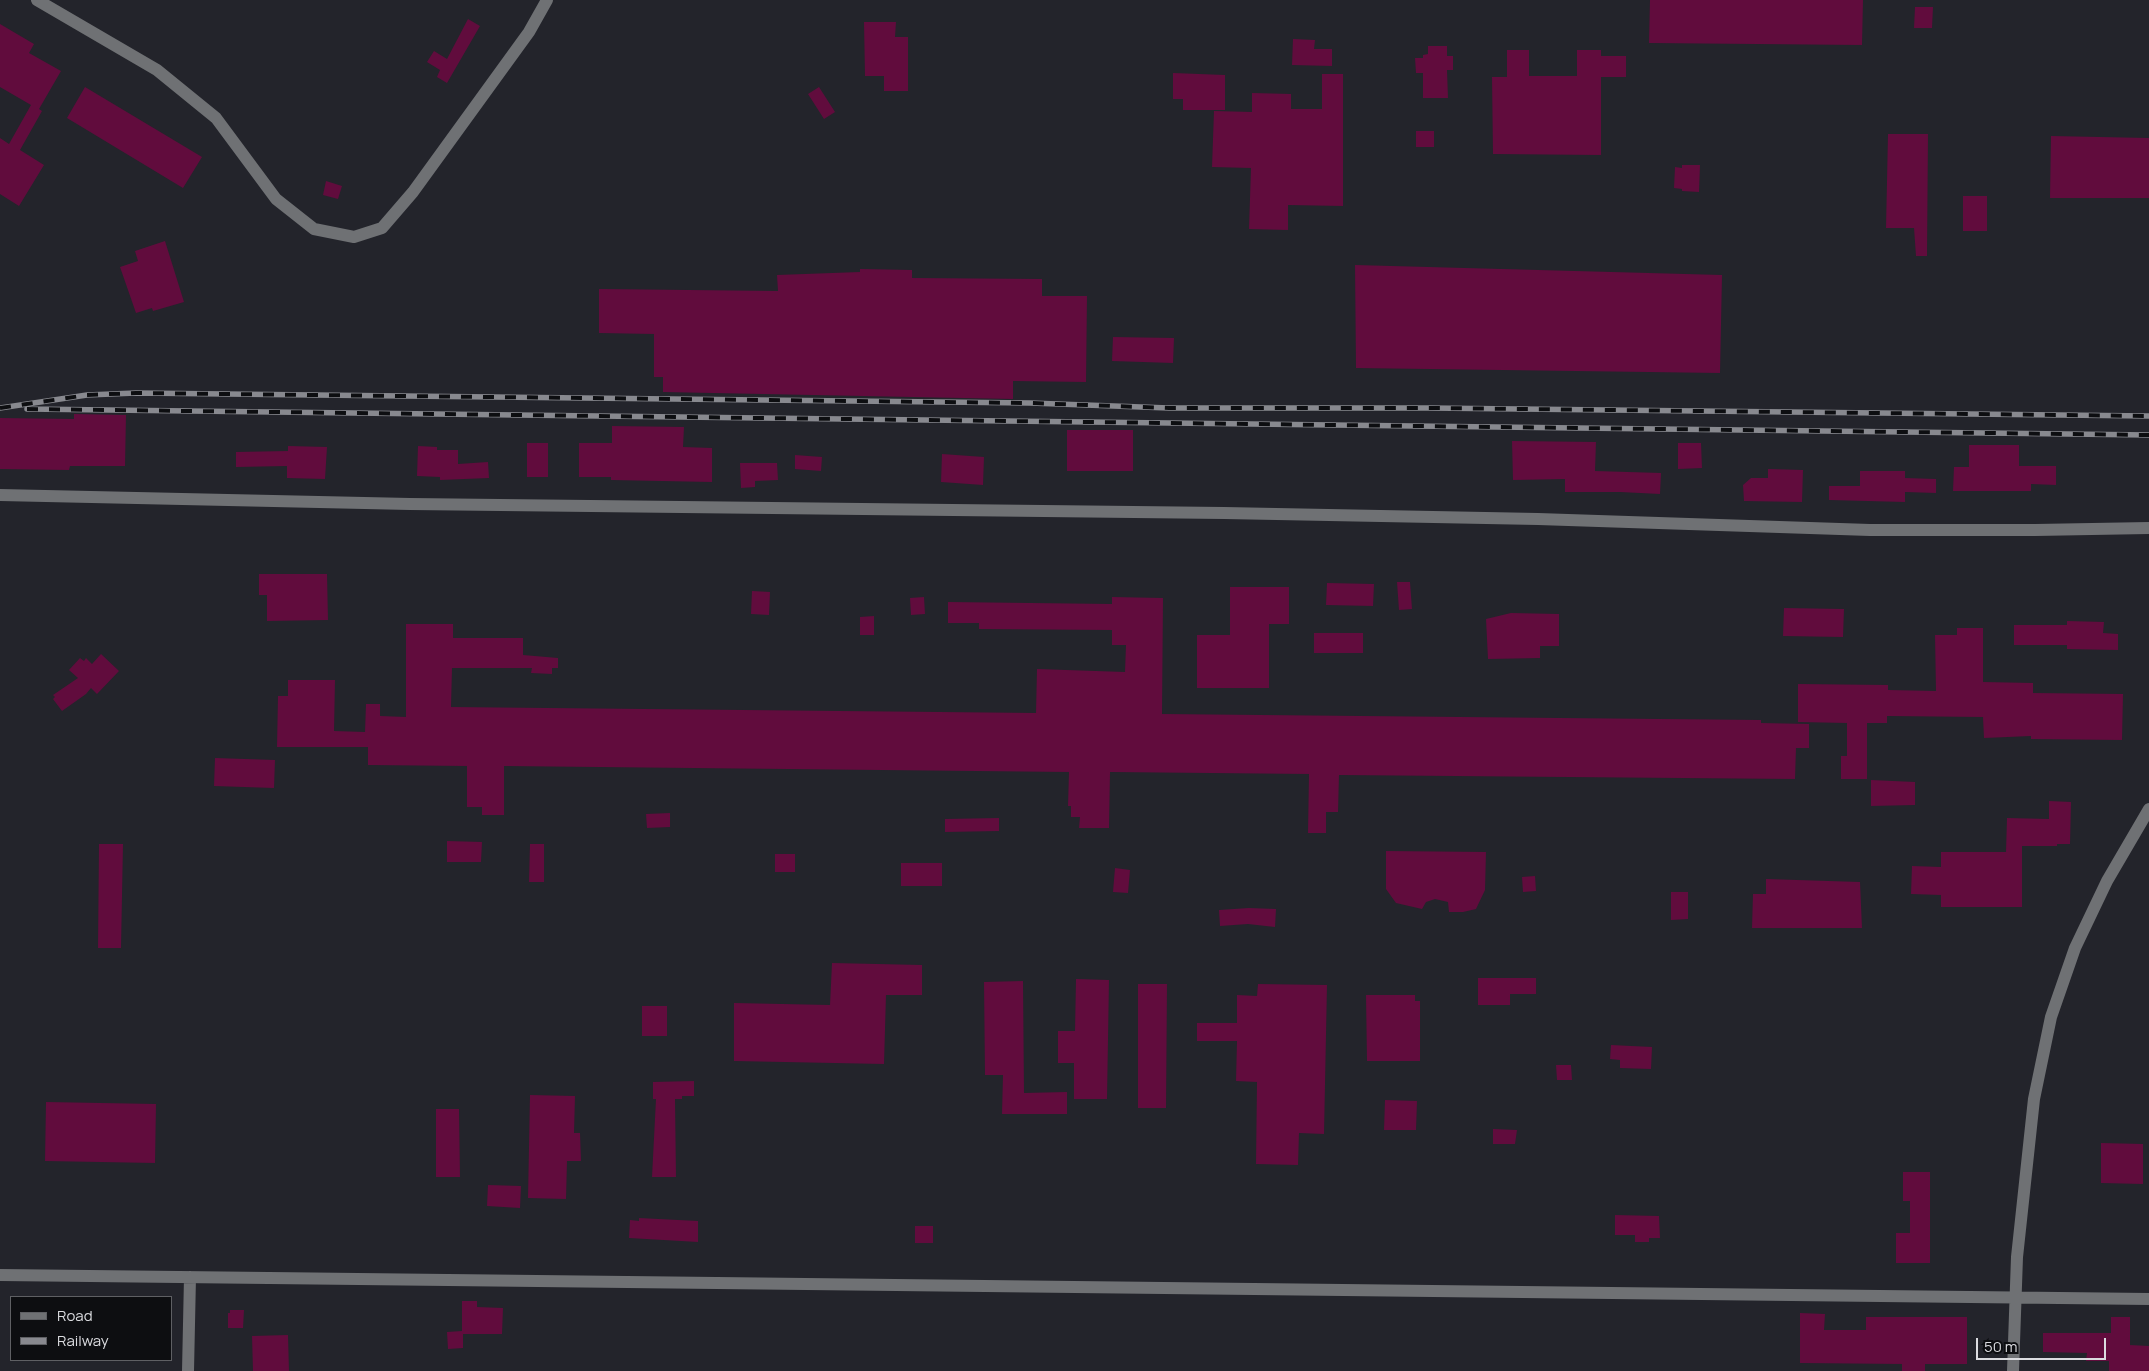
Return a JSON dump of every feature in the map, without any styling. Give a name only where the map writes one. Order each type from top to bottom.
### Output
[{"type":"lane","points":[[37,0],[157,70],[209,112],[216,118],[276,199],[314,228],[354,237],[382,228],[412,192],[529,32],[547,0]]},
{"type":"lane","points":[[0,495],[410,504],[1342,515],[1538,519],[1870,530],[2149,528]]},
{"type":"lane","points":[[2013,1371],[2016,1256],[2034,1099],[2051,1016],[2075,948],[2107,881],[2149,809]]},
{"type":"lane","points":[[0,1275],[2149,1299]]},
{"type":"lane","points":[[188,1371],[190,1277]]},
{"type":"building","points":[[1650,0],[1863,0],[1862,45],[1649,43]]},
{"type":"building","points":[[1915,7],[1933,7],[1932,28],[1914,28]]},
{"type":"building","points":[[468,19],[480,26],[447,83],[437,77],[440,70],[427,62],[434,51],[447,59]]},
{"type":"building","points":[[864,22],[896,22],[895,37],[908,37],[908,91],[884,91],[884,76],[865,76]]},
{"type":"building","points":[[0,24],[34,44],[29,53],[61,71],[39,109],[42,111],[20,150],[44,165],[19,206],[0,194],[0,138],[9,144],[31,105],[0,87]]},
{"type":"building","points":[[1293,39],[1315,40],[1314,49],[1332,49],[1332,66],[1292,65]]},
{"type":"building","points":[[1428,46],[1447,46],[1447,56],[1453,56],[1453,70],[1447,70],[1448,98],[1423,98],[1423,73],[1416,73],[1415,58],[1423,58],[1423,55],[1428,54]]},
{"type":"building","points":[[1507,50],[1529,50],[1529,76],[1577,76],[1577,50],[1601,50],[1601,56],[1626,56],[1626,77],[1601,77],[1601,155],[1493,154],[1492,77],[1507,77]]},
{"type":"building","points":[[1173,73],[1225,75],[1225,110],[1183,110],[1183,99],[1173,99]]},
{"type":"building","points":[[1322,74],[1343,74],[1343,206],[1288,205],[1288,230],[1249,229],[1251,168],[1212,167],[1214,111],[1252,112],[1252,93],[1291,94],[1291,109],[1322,109]]},
{"type":"building","points":[[85,87],[202,157],[183,188],[67,118]]},
{"type":"building","points":[[819,87],[835,112],[824,119],[808,94]]},
{"type":"building","points":[[1416,131],[1434,131],[1434,147],[1416,147]]},
{"type":"building","points":[[1888,134],[1928,134],[1927,256],[1916,256],[1914,228],[1886,228]]},
{"type":"building","points":[[2051,136],[2149,138],[2149,198],[2050,198]]},
{"type":"building","points":[[1682,165],[1700,165],[1699,192],[1682,191],[1682,189],[1674,188],[1675,167],[1682,168]]},
{"type":"building","points":[[326,181],[342,186],[338,199],[323,195]]},
{"type":"building","points":[[1963,196],[1987,196],[1987,231],[1963,231]]},
{"type":"building","points":[[165,241],[184,302],[153,311],[152,308],[136,313],[120,267],[138,261],[135,251]]},
{"type":"building","points":[[1355,265],[1722,275],[1720,373],[1356,368]]},
{"type":"building","points":[[860,269],[912,270],[912,278],[1042,279],[1042,296],[1087,296],[1086,382],[1013,381],[1013,399],[663,392],[663,377],[654,377],[654,334],[599,333],[599,289],[778,291],[777,275],[860,272]]},
{"type":"building","points":[[1113,337],[1174,338],[1173,363],[1112,361]]},
{"type":"building","points":[[74,414],[126,415],[125,466],[70,466],[69,470],[0,469],[0,418],[74,419]]},
{"type":"building","points":[[612,426],[684,427],[683,447],[712,448],[712,482],[611,480],[611,477],[579,477],[579,443],[612,443]]},
{"type":"building","points":[[1067,430],[1133,430],[1133,471],[1067,471]]},
{"type":"building","points":[[1512,441],[1596,442],[1595,471],[1661,473],[1660,494],[1565,492],[1565,479],[1513,480]]},
{"type":"building","points":[[527,443],[548,443],[548,477],[527,477]]},
{"type":"building","points":[[1678,443],[1701,443],[1702,468],[1678,469]]},
{"type":"building","points":[[1969,445],[2019,445],[2019,466],[2056,466],[2056,485],[2031,484],[2031,491],[1953,491],[1954,467],[1969,467]]},
{"type":"building","points":[[288,446],[327,447],[325,479],[287,478],[287,466],[236,467],[236,452],[288,451]]},
{"type":"building","points":[[418,446],[437,447],[437,450],[458,450],[458,464],[488,462],[489,478],[440,480],[440,477],[417,476]]},
{"type":"building","points":[[942,454],[984,457],[983,485],[941,482]]},
{"type":"building","points":[[795,455],[822,457],[821,471],[795,469]]},
{"type":"building","points":[[740,463],[777,463],[778,480],[755,481],[755,487],[741,488]]},
{"type":"building","points":[[1768,469],[1803,470],[1802,502],[1744,501],[1743,485],[1751,478],[1768,478]]},
{"type":"building","points":[[1860,471],[1905,471],[1905,478],[1936,479],[1936,493],[1905,492],[1905,502],[1829,500],[1829,486],[1860,486]]},
{"type":"building","points":[[259,574],[327,574],[328,620],[267,621],[267,595],[259,595]]},
{"type":"building","points":[[1397,582],[1410,582],[1412,609],[1399,610]]},
{"type":"building","points":[[1327,583],[1374,584],[1373,606],[1326,605]]},
{"type":"building","points":[[1230,587],[1289,587],[1289,624],[1269,624],[1269,688],[1197,688],[1197,635],[1230,635]]},
{"type":"building","points":[[752,591],[770,592],[769,615],[751,614]]},
{"type":"building","points":[[924,597],[925,614],[911,615],[910,598]]},
{"type":"building","points":[[1112,597],[1163,598],[1162,714],[1761,720],[1761,723],[1809,724],[1809,748],[1796,748],[1795,779],[1339,775],[1338,812],[1326,812],[1326,833],[1308,833],[1309,774],[1110,772],[1109,828],[1079,828],[1080,817],[1071,817],[1071,806],[1068,806],[1069,772],[504,766],[504,815],[482,815],[482,807],[467,807],[467,766],[368,765],[368,747],[277,747],[278,696],[288,696],[288,680],[335,680],[334,731],[365,732],[366,704],[380,704],[380,716],[406,717],[406,624],[453,624],[453,638],[523,638],[523,655],[558,658],[558,668],[552,668],[552,674],[531,673],[532,668],[452,668],[451,707],[1036,713],[1037,669],[1125,672],[1126,645],[1112,645],[1112,630],[979,629],[979,623],[948,623],[948,602],[1112,604]]},
{"type":"building","points":[[1784,608],[1844,609],[1843,637],[1783,636]]},
{"type":"building","points":[[1511,613],[1559,614],[1559,646],[1540,646],[1540,658],[1488,659],[1486,619]]},
{"type":"building","points":[[874,616],[874,635],[860,635],[860,617]]},
{"type":"building","points":[[2067,621],[2104,622],[2103,633],[2118,634],[2118,650],[2067,649],[2067,645],[2014,645],[2014,625],[2067,625]]},
{"type":"building","points":[[1957,628],[1983,628],[1983,682],[2033,683],[2033,693],[2123,694],[2122,740],[2031,739],[2031,736],[1984,738],[1983,717],[1887,716],[1887,723],[1867,723],[1867,779],[1841,779],[1841,756],[1847,756],[1847,723],[1798,722],[1798,684],[1888,685],[1888,690],[1936,691],[1935,635],[1957,635]]},
{"type":"building","points":[[1314,633],[1363,633],[1363,653],[1314,653]]},
{"type":"building","points":[[101,654],[119,671],[97,694],[91,688],[86,694],[62,711],[53,699],[55,697],[53,695],[78,678],[69,670],[80,658],[84,661],[86,658],[92,664]]},
{"type":"building","points":[[215,758],[275,760],[274,788],[214,786]]},
{"type":"building","points":[[1871,780],[1915,782],[1915,805],[1871,806]]},
{"type":"building","points":[[2049,801],[2071,802],[2070,844],[2022,846],[2022,907],[1941,907],[1941,895],[1911,894],[1912,866],[1941,867],[1941,852],[2006,852],[2007,818],[2049,819]]},
{"type":"building","points":[[670,813],[670,827],[647,828],[646,814]]},
{"type":"building","points":[[999,818],[999,831],[945,832],[945,819]]},
{"type":"building","points":[[447,841],[482,842],[481,862],[447,862]]},
{"type":"building","points":[[99,844],[123,844],[121,948],[98,948]]},
{"type":"building","points":[[530,844],[544,844],[544,882],[529,882]]},
{"type":"building","points":[[1386,851],[1486,852],[1485,890],[1476,909],[1463,912],[1449,912],[1448,902],[1435,899],[1426,902],[1422,909],[1396,903],[1386,889]]},
{"type":"building","points":[[775,854],[795,854],[795,872],[775,872]]},
{"type":"building","points":[[901,863],[942,863],[942,886],[901,886]]},
{"type":"building","points":[[1115,868],[1130,870],[1128,893],[1113,892]]},
{"type":"building","points":[[1535,876],[1536,891],[1523,892],[1522,877]]},
{"type":"building","points":[[1766,879],[1860,882],[1862,928],[1752,928],[1753,894],[1766,894]]},
{"type":"building","points":[[1671,892],[1688,892],[1688,919],[1671,920]]},
{"type":"building","points":[[1276,909],[1275,927],[1248,924],[1220,926],[1219,910]]},
{"type":"building","points":[[832,963],[922,965],[922,995],[886,995],[884,1064],[734,1061],[734,1003],[830,1005]]},
{"type":"building","points":[[1478,978],[1536,978],[1536,994],[1510,994],[1510,1005],[1478,1005]]},
{"type":"building","points":[[1076,979],[1109,980],[1107,1099],[1074,1099],[1074,1063],[1058,1063],[1058,1031],[1075,1031]]},
{"type":"building","points":[[1023,981],[1024,1093],[1067,1092],[1067,1114],[1002,1114],[1003,1075],[985,1075],[984,982]]},
{"type":"building","points":[[1138,984],[1167,984],[1166,1108],[1138,1108]]},
{"type":"building","points":[[1258,984],[1327,985],[1324,1134],[1299,1133],[1298,1165],[1256,1164],[1257,1082],[1236,1081],[1237,1041],[1197,1041],[1197,1023],[1237,1023],[1237,995],[1257,996]]},
{"type":"building","points":[[1366,995],[1415,995],[1415,1001],[1420,1001],[1420,1061],[1367,1061]]},
{"type":"building","points":[[642,1006],[667,1006],[667,1036],[642,1036]]},
{"type":"building","points":[[1611,1045],[1652,1047],[1651,1069],[1620,1068],[1620,1060],[1610,1059]]},
{"type":"building","points":[[1556,1065],[1571,1065],[1572,1080],[1557,1080]]},
{"type":"building","points":[[694,1081],[694,1096],[682,1096],[682,1099],[675,1099],[676,1177],[652,1177],[656,1099],[653,1099],[653,1082]]},
{"type":"building","points":[[530,1095],[575,1096],[574,1133],[580,1133],[581,1161],[567,1161],[566,1199],[528,1198]]},
{"type":"building","points":[[1385,1100],[1417,1101],[1416,1130],[1384,1130]]},
{"type":"building","points":[[46,1102],[156,1104],[155,1163],[45,1161]]},
{"type":"building","points":[[436,1109],[459,1109],[460,1177],[436,1177]]},
{"type":"building","points":[[1493,1129],[1517,1130],[1515,1144],[1493,1144]]},
{"type":"building","points":[[2101,1143],[2143,1144],[2143,1184],[2101,1183]]},
{"type":"building","points":[[1903,1172],[1930,1172],[1930,1263],[1896,1263],[1896,1233],[1910,1233],[1910,1201],[1903,1201]]},
{"type":"building","points":[[488,1185],[521,1186],[520,1208],[487,1206]]},
{"type":"building","points":[[1615,1215],[1659,1216],[1660,1238],[1649,1238],[1649,1242],[1635,1242],[1635,1235],[1615,1235]]},
{"type":"building","points":[[639,1218],[698,1221],[698,1242],[629,1238],[630,1220],[639,1221]]},
{"type":"building","points":[[915,1226],[933,1226],[933,1243],[915,1243]]},
{"type":"building","points":[[462,1301],[477,1301],[477,1307],[503,1308],[502,1334],[463,1334],[463,1348],[448,1349],[447,1332],[462,1331]]},
{"type":"building","points":[[230,1310],[244,1310],[243,1328],[228,1328],[228,1313],[230,1313]]},
{"type":"building","points":[[1800,1313],[1825,1314],[1824,1330],[1866,1330],[1866,1317],[1967,1317],[1967,1364],[1925,1364],[1925,1371],[1902,1371],[1902,1364],[1800,1363]]},
{"type":"building","points":[[2111,1317],[2130,1317],[2130,1345],[2149,1346],[2149,1371],[2109,1371],[2109,1361],[2086,1361],[2087,1353],[2043,1352],[2043,1333],[2111,1333]]},
{"type":"building","points":[[288,1335],[289,1371],[253,1371],[252,1336]]},
{"type":"railway","points":[[0,408],[87,395],[136,393],[1030,403],[1169,408],[1429,408],[2149,416]]},
{"type":"railway","points":[[27,409],[2149,435]]}]
